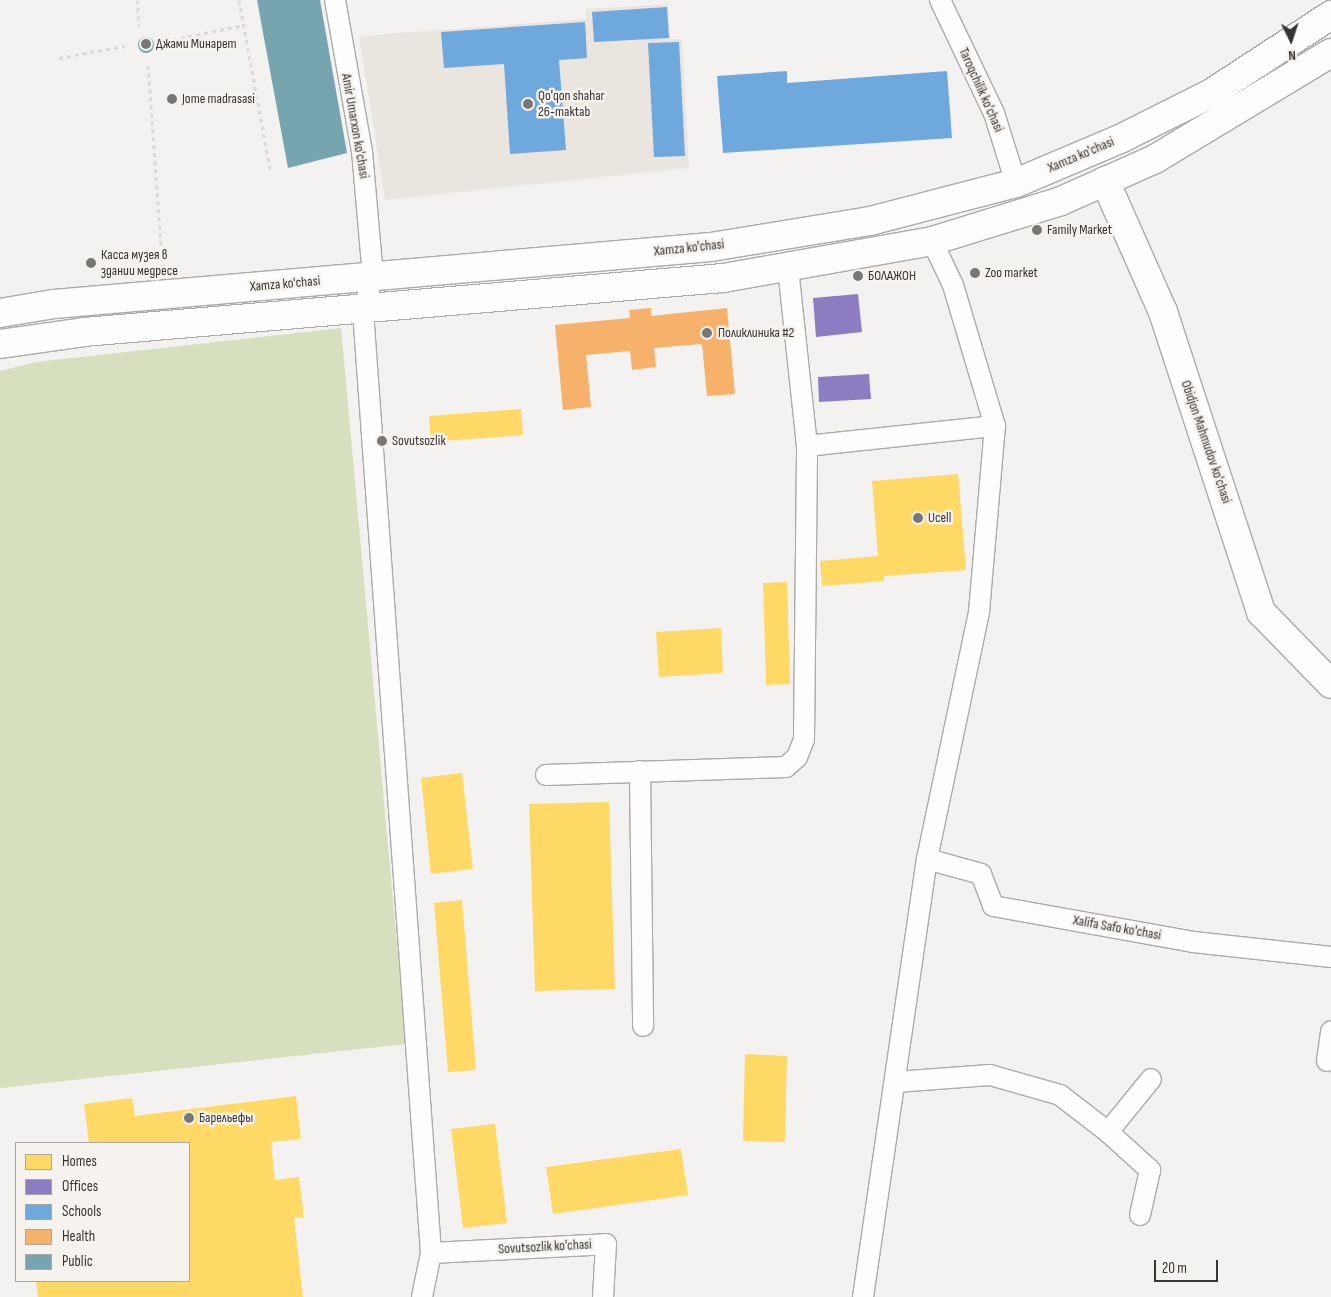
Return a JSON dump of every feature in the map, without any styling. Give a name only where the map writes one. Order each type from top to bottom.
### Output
[{"type":"main road","name":"Xamza ko'chasi","points":[[0,313],[30,307],[711,247],[870,221],[1016,182],[1122,138],[1210,94],[1331,15]]},
{"type":"main road","points":[[0,344],[84,332],[363,310],[723,278],[932,241],[1061,200],[1155,159],[1331,52]]},
{"type":"main road","name":"Obidjon Mahmudov ko'chasi","points":[[1104,181],[1163,312],[1261,612],[1331,684]]},
{"type":"street","name":"Amir Umarxon ko'chasi","points":[[335,0],[342,55],[362,151],[373,276],[363,310]]},
{"type":"street","name":"Taroqchilik ko'chasi","points":[[940,0],[994,113],[1016,182]]},
{"type":"street","points":[[863,1297],[896,1082],[927,859],[979,612],[996,426],[952,285],[932,241]]},
{"type":"street","points":[[546,775],[786,766],[797,757],[804,740],[807,446],[788,268]]},
{"type":"street","points":[[363,310],[431,1253],[422,1297]]},
{"type":"street","points":[[807,446],[996,426]]},
{"type":"street","points":[[640,771],[643,1026]]},
{"type":"street","name":"Xalifa Safo ko'chasi","points":[[927,859],[981,874],[993,906],[1193,942],[1331,957]]},
{"type":"street","points":[[1327,1061],[1331,1031]]},
{"type":"street","points":[[896,1082],[990,1075],[1060,1095],[1108,1132],[1150,1170],[1140,1215]]},
{"type":"street","points":[[1108,1132],[1151,1079]]},
{"type":"street","name":"Sovutsozlik ko'chasi","points":[[431,1253],[606,1244],[603,1297]]},
{"type":"path","points":[[136,0],[139,26]]},
{"type":"path","points":[[239,0],[270,169]]},
{"type":"path","points":[[164,41],[244,26]]},
{"type":"path","points":[[59,58],[126,46]]},
{"type":"path","points":[[148,65],[165,295]]},
{"type":"shaded area","name":"Qo'qon shahar 26-maktab","points":[[668,4],[670,39],[682,39],[689,168],[385,200],[359,36],[586,19],[586,9]]},
{"type":"green space","points":[[341,328],[406,1044],[0,1088],[0,371],[36,362]]},
{"type":"building: Homes","points":[[521,409],[523,435],[431,442],[429,416]]},
{"type":"building: Homes","name":"Ucell","points":[[958,474],[966,570],[884,576],[884,581],[822,586],[820,561],[878,556],[872,481]]},
{"type":"building: Homes","points":[[787,582],[790,684],[766,685],[763,583]]},
{"type":"building: Homes","points":[[721,628],[723,673],[659,677],[656,632]]},
{"type":"building: Homes","points":[[462,773],[473,869],[431,874],[421,778]]},
{"type":"building: Homes","points":[[609,802],[615,989],[535,991],[529,804]]},
{"type":"building: Homes","points":[[462,900],[476,1070],[448,1072],[434,903]]},
{"type":"building: Homes","points":[[745,1054],[787,1056],[785,1142],[743,1141]]},
{"type":"building: Homes","points":[[296,1096],[301,1139],[271,1142],[275,1180],[299,1177],[304,1217],[294,1218],[303,1297],[38,1297],[36,1282],[190,1282],[190,1142],[89,1142],[84,1104],[132,1098],[135,1116]]},
{"type":"building: Homes","points":[[495,1124],[507,1223],[463,1228],[451,1129]]},
{"type":"building: Homes","points":[[681,1149],[688,1195],[553,1214],[546,1167]]},
{"type":"building: Offices","points":[[858,294],[862,332],[816,337],[813,298]]},
{"type":"building: Offices","points":[[869,374],[871,399],[819,402],[818,377]]},
{"type":"building: Schools","points":[[667,7],[669,38],[594,42],[592,12]]},
{"type":"building: Schools","points":[[585,22],[587,58],[559,60],[566,150],[510,154],[504,64],[444,68],[441,32]]},
{"type":"building: Schools","points":[[679,42],[685,156],[654,157],[648,43]]},
{"type":"building: Schools","points":[[787,71],[787,83],[947,71],[952,138],[723,153],[717,76]]},
{"type":"building: Health","points":[[651,308],[651,316],[727,308],[735,394],[707,396],[702,344],[654,348],[656,367],[632,370],[630,351],[586,355],[591,407],[563,410],[555,325],[630,318],[629,310]]},
{"type":"building: Public","points":[[257,0],[320,0],[347,153],[288,168]]},
{"type":"building: Public","name":"Джами Минарет","points":[[143,37],[149,37],[154,42],[152,51],[143,53],[138,48],[138,42]]},
{"type":"place","name":"Джами Минарет","points":[[146,44]]},
{"type":"place","name":"Jome madrasasi","points":[[172,99]]},
{"type":"place","name":"Qo'qon shahar 26-maktab","points":[[528,104]]},
{"type":"place","name":"Family Market","points":[[1037,230]]},
{"type":"place","name":"Касса музея в здании медресе","points":[[91,263]]},
{"type":"place","name":"Zoo market","points":[[975,273]]},
{"type":"place","name":"БОЛАЖОН","points":[[858,276]]},
{"type":"place","name":"Поликлиника #2","points":[[707,333]]},
{"type":"place","name":"Sovutsozlik","points":[[382,441]]},
{"type":"place","name":"Ucell","points":[[918,518]]},
{"type":"place","name":"Барельефы","points":[[189,1118]]}]
